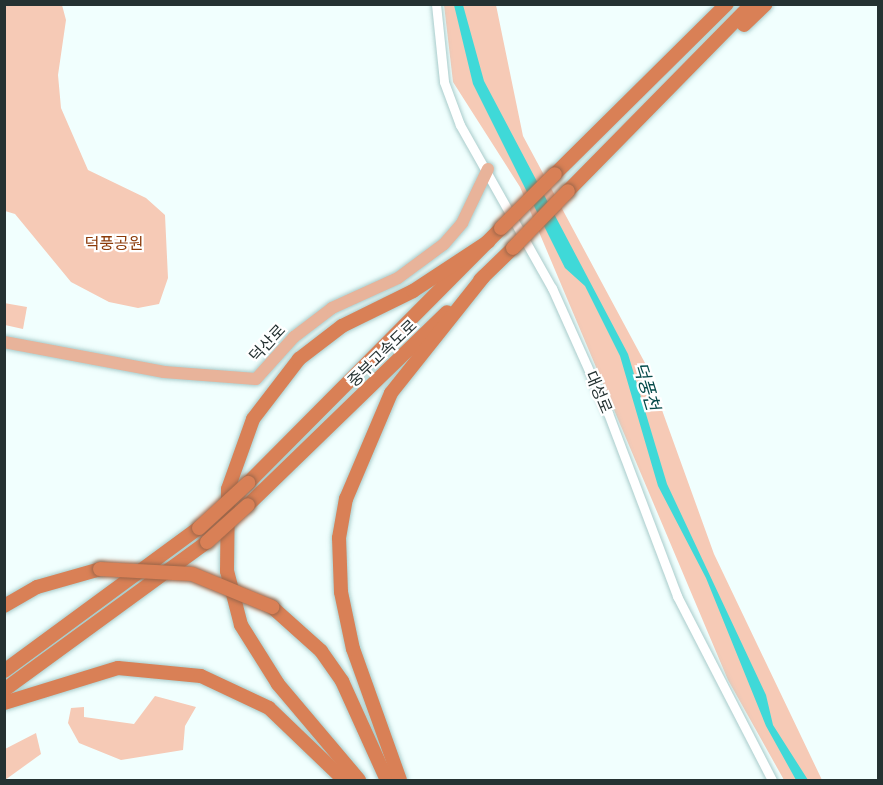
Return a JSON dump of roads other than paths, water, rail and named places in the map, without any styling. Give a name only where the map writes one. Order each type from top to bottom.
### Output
[{"type":"highway","name":"중부고속도로","points":[[4,671],[199,528],[248,483],[727,4]]},
{"type":"highway","name":"중부고속도로","points":[[4,690],[207,542],[248,506],[513,248],[752,4]]},
{"type":"highway","points":[[674,84],[766,4]]},
{"type":"highway","points":[[359,780],[278,684],[241,625],[227,571],[228,489],[254,419],[299,359],[342,326],[413,291],[488,242]]},
{"type":"highway","points":[[400,780],[353,649],[340,592],[341,528],[359,458],[378,416],[411,364],[484,276]]},
{"type":"highway","points":[[4,606],[37,587],[100,569],[192,574],[272,607],[321,651],[342,681],[387,780]]},
{"type":"highway","points":[[4,703],[118,668],[201,676],[269,708],[344,780]]},
{"type":"main road","name":"덕산로","points":[[4,342],[174,374],[256,379],[294,337],[332,308],[398,278],[444,244],[462,223],[488,169]]},
{"type":"street","name":"대성로","points":[[436,4],[444,82],[460,125],[488,169],[584,357],[696,639],[772,780]]},
{"type":"water","points":[[454,5],[463,5],[484,81],[628,354],[667,484],[766,695],[773,725],[808,780],[796,780],[766,726],[706,578],[658,486],[620,356],[585,286],[565,268],[473,84]]},
{"type":"park label","name":"덕풍공원","points":[[114,243]]},
{"type":"water label","name":"덕풍천","points":[[647,386]]}]
